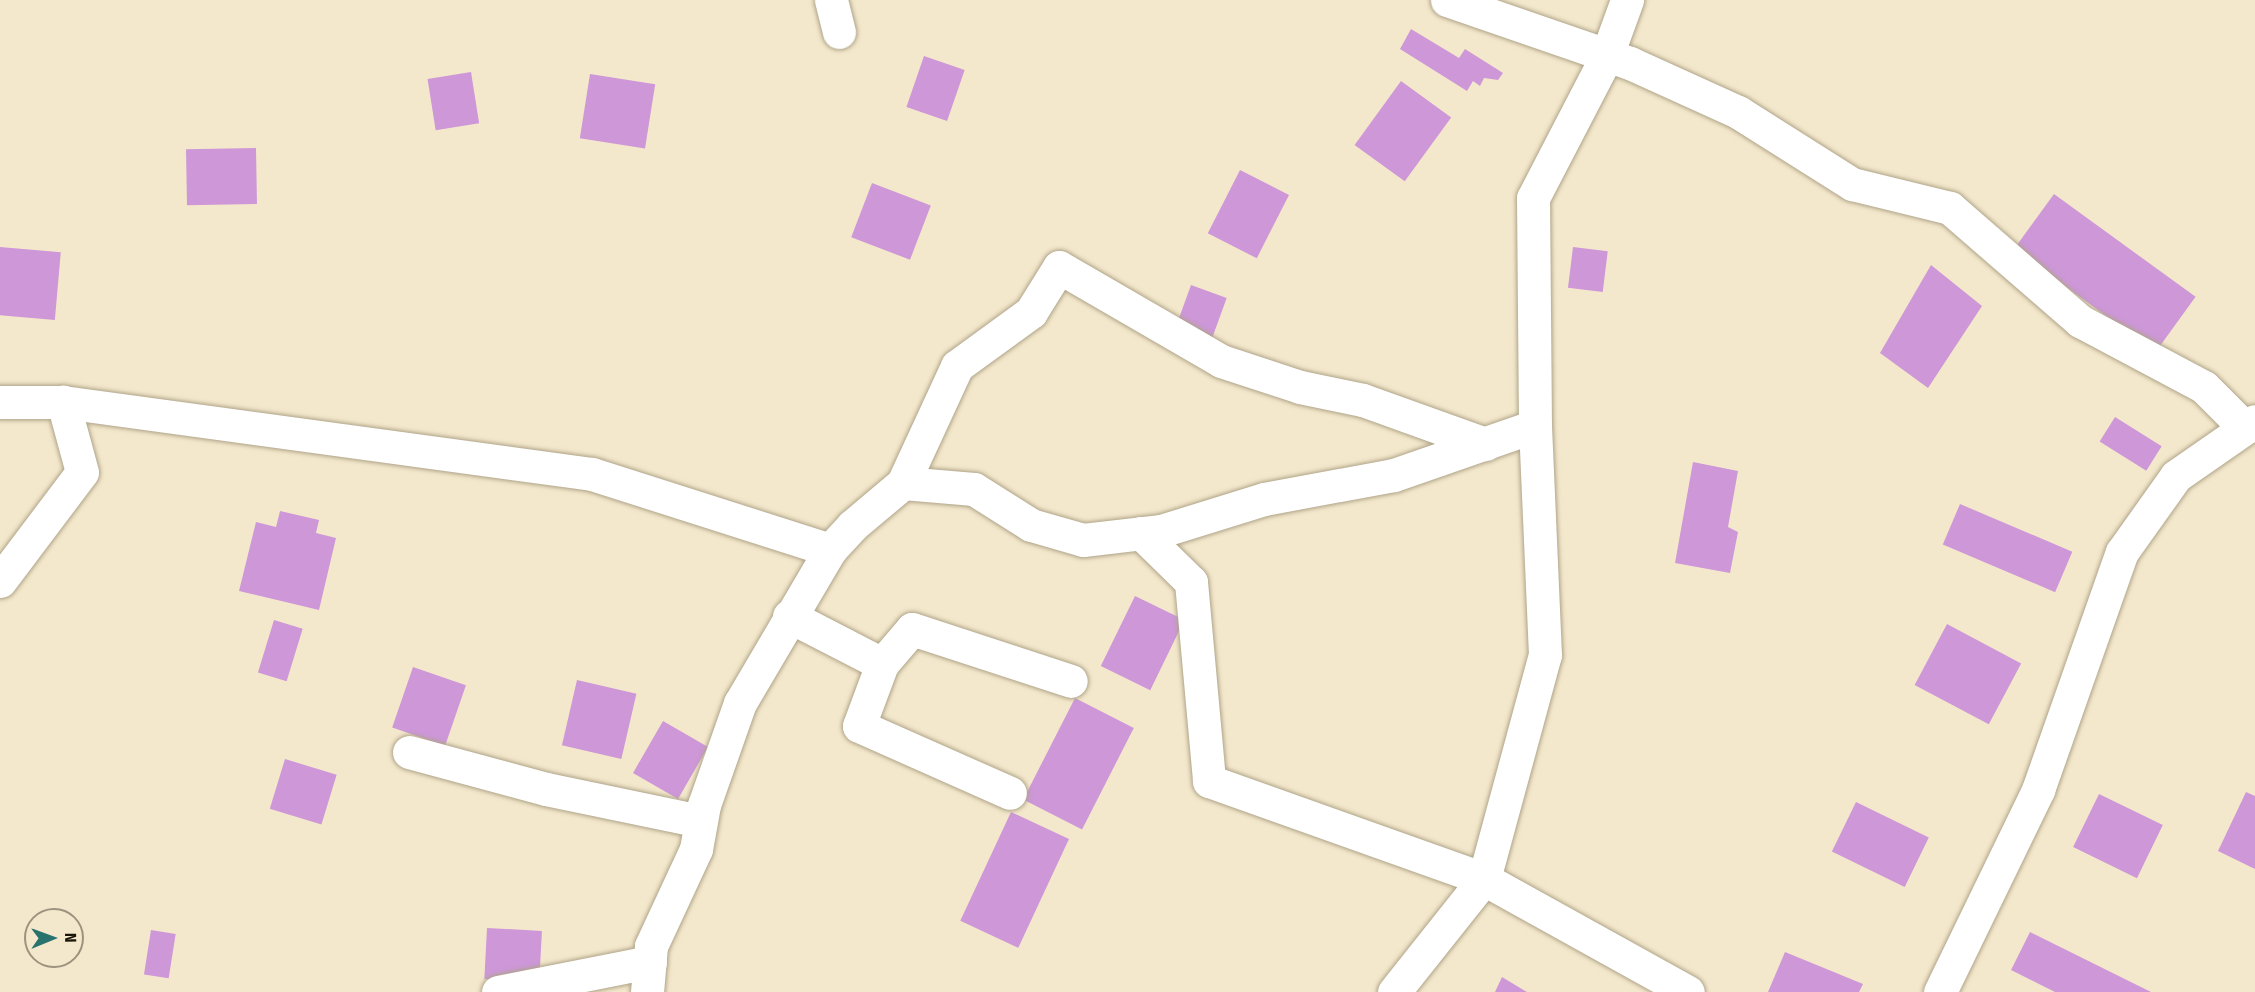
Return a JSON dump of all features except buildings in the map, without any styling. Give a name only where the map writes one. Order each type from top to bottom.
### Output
[{"type":"street","points":[[831,0],[839,32]]},
{"type":"street","points":[[1447,0],[1607,55],[1738,112],[1852,184],[1950,208],[2080,321],[2204,387],[2250,424],[2175,476],[2122,552],[2038,790],[1940,992]]},
{"type":"street","points":[[1394,992],[1484,879],[1545,655],[1535,426],[1533,198],[1607,55],[1627,0]]},
{"type":"street","points":[[498,992],[648,977],[651,946],[696,849],[701,821],[740,704],[789,616],[830,550],[852,526],[903,483],[957,366],[1031,312],[1059,267],[1221,361],[1300,387],[1363,400],[1485,444]]},
{"type":"street","points":[[0,402],[63,402],[592,474],[830,550]]},
{"type":"street","points":[[0,581],[82,472],[63,402]]},
{"type":"street","points":[[903,483],[974,489],[1031,525],[1083,540],[1161,531],[1264,499],[1394,475],[1535,426]]},
{"type":"street","points":[[1141,533],[1191,582],[1209,781],[1484,879],[1688,992]]},
{"type":"street","points":[[789,616],[882,664]]},
{"type":"street","points":[[1010,793],[859,726],[882,664],[912,630],[1071,681]]},
{"type":"street","points":[[409,752],[546,789],[701,821]]}]
